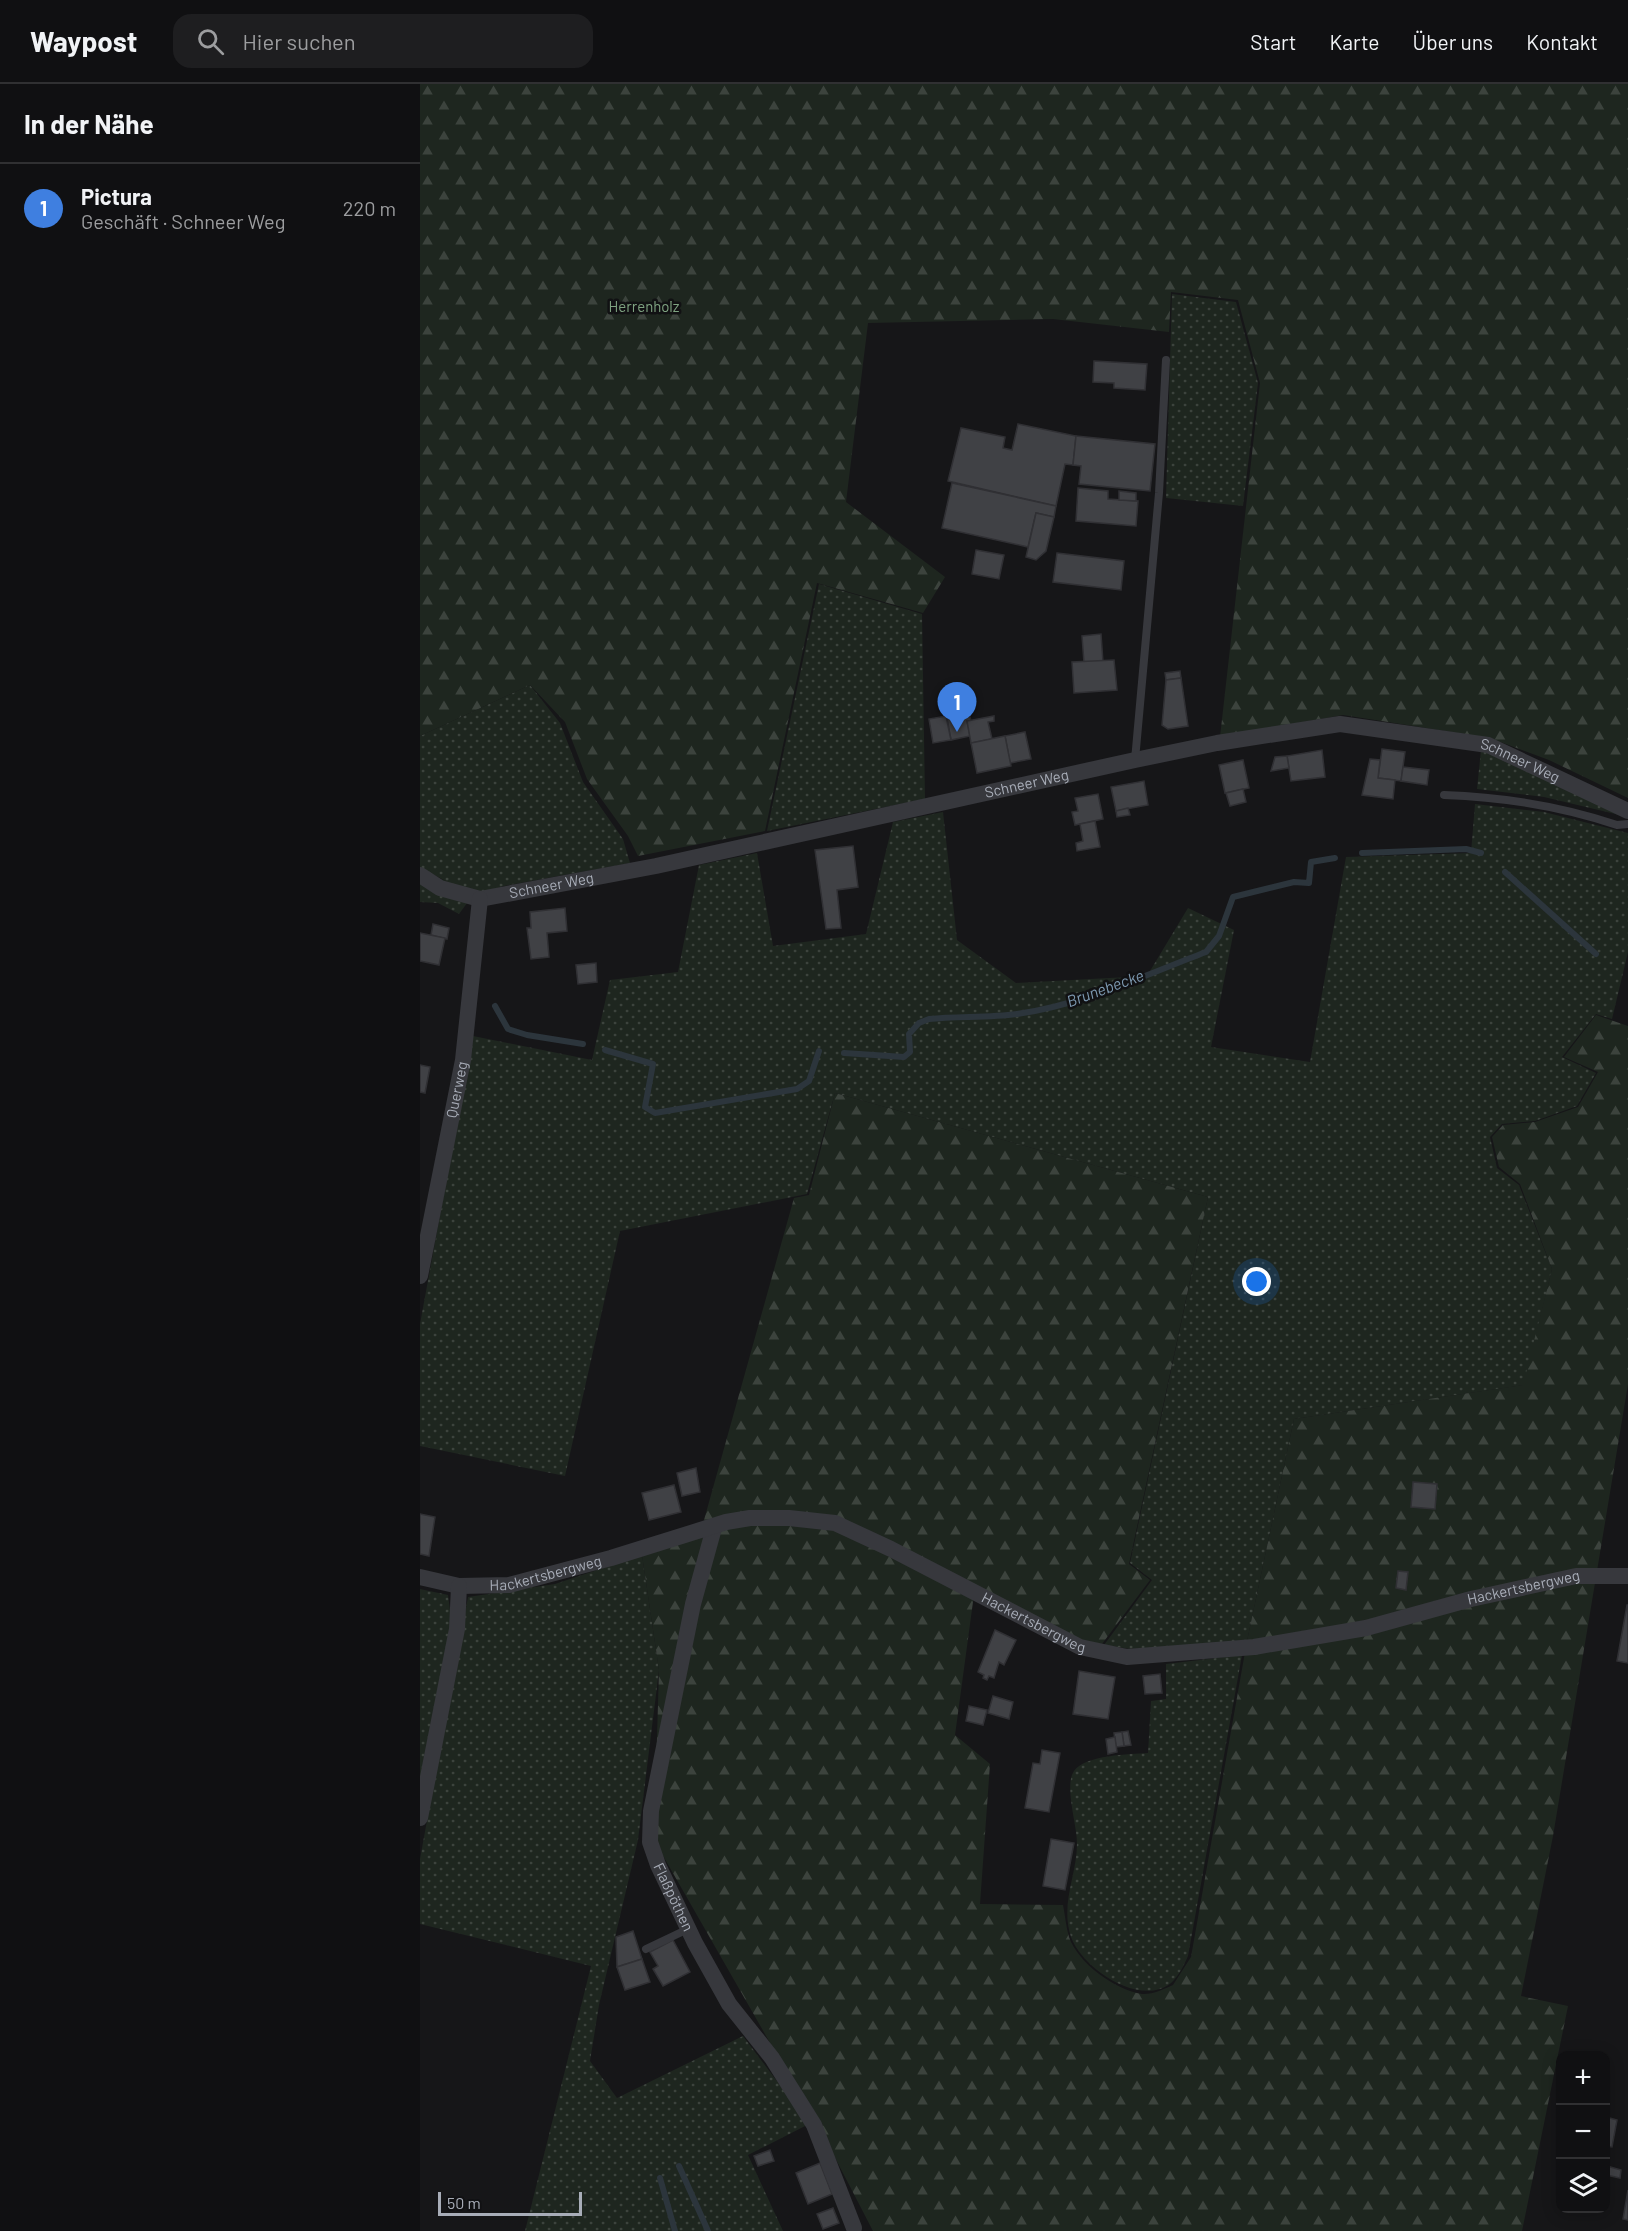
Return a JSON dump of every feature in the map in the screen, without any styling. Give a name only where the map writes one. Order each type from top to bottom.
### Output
[{"type":"street","name":"Schneer Weg","points":[[420,875],[440,888],[480,899],[656,866],[1217,743],[1341,724],[1488,745],[1628,811]]},
{"type":"street","name":"Querweg","points":[[420,1276],[463,1060],[480,899]]},
{"type":"street","name":"Hackertsbergweg","points":[[420,1577],[459,1586],[509,1586],[714,1528],[726,1522],[750,1518],[789,1518],[835,1523],[891,1549],[1080,1647],[1127,1658],[1254,1647],[1366,1628],[1471,1599],[1576,1576],[1628,1576]]},
{"type":"street","name":"Flaßpöthen","points":[[714,1528],[693,1604],[651,1811],[650,1842],[657,1865],[688,1929],[729,2004],[772,2058],[814,2125],[854,2228]]},
{"type":"street","points":[[420,1818],[457,1629],[459,1586]]},
{"type":"lane","points":[[1135,760],[1166,360]]},
{"type":"lane","points":[[1444,795],[1478,796],[1545,805],[1617,825],[1628,824]]},
{"type":"lane","points":[[646,1949],[688,1929]]},
{"type":"green space","name":"Herrenholz","points":[[420,84],[1628,84],[1628,798],[1549,760],[1490,738],[1343,715],[1220,737],[1260,383],[1238,300],[1171,292],[1169,332],[1053,319],[868,323],[846,502],[945,577],[923,613],[817,583],[765,831],[638,856],[628,836],[587,779],[565,722],[530,685],[420,736]]},
{"type":"green space","points":[[1172,294],[1236,302],[1258,383],[1243,506],[1166,498]]},
{"type":"green space","points":[[819,584],[922,614],[925,799],[767,831]]},
{"type":"green space","points":[[530,685],[560,723],[583,782],[623,839],[630,863],[504,886],[473,895],[459,914],[438,903],[420,902],[420,870],[448,882],[420,868],[420,736]]},
{"type":"green space","points":[[1481,750],[1628,817],[1544,797],[1477,789]]},
{"type":"green space","points":[[1475,804],[1544,812],[1628,833],[1628,952],[1612,1019],[1596,1014],[1562,1057],[1596,1073],[1577,1106],[1535,1121],[1502,1124],[1490,1137],[1497,1168],[1519,1185],[1552,1269],[1524,1385],[1294,1419],[1247,1641],[1131,1649],[1104,1645],[1152,1580],[1130,1563],[1208,1197],[835,1093],[807,1194],[620,1231],[565,1476],[420,1446],[420,1324],[473,1036],[592,1060],[610,980],[678,972],[699,865],[757,853],[773,946],[866,934],[893,822],[943,812],[957,940],[1016,983],[1147,976],[1188,908],[1234,930],[1211,1047],[1310,1062],[1346,857],[1471,853]]},
{"type":"green space","points":[[1596,1015],[1628,1026],[1628,1384],[1553,1836],[1521,1996],[1568,2006],[1559,2051],[1556,2051],[1556,2065],[1522,2231],[873,2231],[829,2146],[654,1840],[659,1670],[642,1555],[699,1538],[794,1198],[809,1195],[835,1093],[1208,1197],[1129,1564],[1150,1580],[1102,1644],[1081,1640],[975,1587],[955,1735],[990,1764],[980,1904],[1063,1905],[1069,1937],[1080,1956],[1109,1981],[1131,1991],[1146,1994],[1173,1985],[1191,1957],[1247,1641],[1294,1419],[1523,1385],[1552,1269],[1520,1184],[1499,1167],[1492,1137],[1503,1125],[1535,1122],[1578,1107],[1598,1072],[1564,1057]]},
{"type":"green space","points":[[642,1555],[659,1670],[638,1840],[599,2005],[590,2061],[617,2098],[743,2036],[809,2124],[748,2155],[783,2231],[525,2231],[591,1966],[420,1924],[420,1859],[468,1597],[555,1584]]},
{"type":"green space","points":[[420,1589],[448,1595],[453,1632],[420,1786]]},
{"type":"green space","points":[[1242,1655],[1188,1956],[1179,1974],[1171,1983],[1158,1989],[1144,1991],[1129,1988],[1099,1972],[1077,1949],[1071,1937],[1067,1913],[1077,1843],[1071,1778],[1074,1771],[1088,1762],[1108,1756],[1148,1753],[1151,1701],[1166,1699],[1166,1664]]},
{"type":"building","points":[[1094,361],[1147,364],[1145,390],[1114,388],[1114,383],[1093,382]]},
{"type":"building","points":[[1018,424],[1076,436],[1073,465],[1065,464],[1056,506],[948,481],[961,428],[1005,437],[1003,448],[1012,450]]},
{"type":"building","points":[[1076,436],[1155,444],[1150,491],[1079,484],[1081,466],[1073,465]]},
{"type":"building","points":[[952,483],[1056,506],[1054,517],[1036,513],[1028,547],[942,528]]},
{"type":"building","points":[[1078,488],[1108,491],[1108,499],[1138,501],[1136,526],[1076,521]]},
{"type":"building","points":[[1119,491],[1136,493],[1136,501],[1119,500]]},
{"type":"building","points":[[1036,513],[1054,517],[1046,551],[1036,560],[1026,557]]},
{"type":"building","points":[[976,550],[1004,555],[999,579],[972,574]]},
{"type":"building","points":[[1057,553],[1124,561],[1121,590],[1053,582]]},
{"type":"building","points":[[1101,634],[1103,662],[1084,663],[1082,636]]},
{"type":"building","points":[[1114,660],[1117,690],[1074,693],[1072,662]]},
{"type":"building","points":[[1180,671],[1181,678],[1166,680],[1165,673]]},
{"type":"building","points":[[1181,678],[1188,726],[1168,729],[1162,725],[1166,680]]},
{"type":"building","points":[[969,713],[971,721],[967,721],[970,736],[951,740],[947,718]]},
{"type":"building","points":[[946,716],[951,740],[933,743],[929,719]]},
{"type":"building","points":[[994,716],[994,721],[988,722],[992,739],[971,743],[967,721]]},
{"type":"building","points":[[1025,732],[1031,759],[1010,763],[1005,736]]},
{"type":"building","points":[[1005,736],[1011,766],[977,773],[971,743]]},
{"type":"building","points":[[1382,749],[1405,752],[1401,781],[1378,778]]},
{"type":"building","points":[[1322,750],[1325,777],[1291,781],[1287,756]]},
{"type":"building","points":[[1287,756],[1289,768],[1271,771],[1275,757]]},
{"type":"building","points":[[1370,759],[1380,760],[1378,778],[1395,780],[1393,799],[1362,795]]},
{"type":"building","points":[[1243,760],[1249,788],[1225,793],[1219,765]]},
{"type":"building","points":[[1403,767],[1429,770],[1427,785],[1401,781]]},
{"type":"building","points":[[1144,781],[1148,805],[1116,811],[1111,787]]},
{"type":"building","points":[[1243,789],[1246,802],[1230,806],[1226,793]]},
{"type":"building","points":[[1098,794],[1103,819],[1075,825],[1072,812],[1078,811],[1075,798]]},
{"type":"building","points":[[1128,808],[1130,815],[1117,817],[1116,811]]},
{"type":"building","points":[[1095,821],[1100,847],[1077,851],[1076,843],[1083,841],[1080,824]]},
{"type":"building","points":[[853,846],[858,887],[837,890],[841,928],[826,929],[815,850]]},
{"type":"building","points":[[565,908],[567,931],[547,933],[549,957],[531,959],[527,928],[531,928],[530,912]]},
{"type":"building","points":[[433,924],[449,928],[447,939],[431,935]]},
{"type":"building","points":[[420,933],[445,938],[439,965],[420,961]]},
{"type":"building","points":[[596,963],[597,982],[578,984],[576,965]]},
{"type":"building","points":[[420,1065],[430,1067],[425,1093],[420,1092]]},
{"type":"building","points":[[696,1468],[700,1492],[682,1496],[677,1473]]},
{"type":"building","points":[[1413,1482],[1437,1484],[1435,1509],[1411,1507]]},
{"type":"building","points":[[674,1485],[681,1512],[649,1520],[642,1493]]},
{"type":"building","points":[[420,1514],[435,1517],[429,1556],[420,1554]]},
{"type":"building","points":[[1398,1571],[1408,1572],[1406,1590],[1396,1588]]},
{"type":"building","points":[[1628,1605],[1628,1663],[1617,1661]]},
{"type":"building","points":[[995,1630],[1016,1640],[1004,1665],[999,1662],[994,1678],[989,1676],[987,1680],[978,1672]]},
{"type":"building","points":[[1079,1671],[1115,1677],[1108,1719],[1073,1714]]},
{"type":"building","points":[[1160,1674],[1162,1693],[1145,1694],[1143,1676]]},
{"type":"building","points":[[993,1696],[1013,1702],[1009,1719],[988,1713]]},
{"type":"building","points":[[969,1706],[987,1710],[983,1725],[966,1721]]},
{"type":"building","points":[[1128,1731],[1131,1745],[1124,1746],[1122,1732]]},
{"type":"building","points":[[1122,1732],[1124,1746],[1116,1747],[1114,1733]]},
{"type":"building","points":[[1115,1737],[1117,1752],[1108,1754],[1106,1739]]},
{"type":"building","points":[[1042,1750],[1060,1753],[1049,1812],[1025,1808],[1033,1763],[1040,1764]]},
{"type":"building","points":[[1051,1839],[1074,1843],[1065,1890],[1043,1886]]},
{"type":"building","points":[[633,1931],[642,1959],[617,1967],[616,1937]]},
{"type":"building","points":[[673,1940],[690,1972],[663,1986],[653,1969],[658,1966],[650,1952]]},
{"type":"building","points":[[642,1959],[650,1982],[625,1990],[617,1967]]},
{"type":"building","points":[[1610,2118],[1617,2120],[1612,2147],[1610,2147]]},
{"type":"building","points":[[770,2150],[774,2161],[758,2166],[754,2156]]},
{"type":"building","points":[[820,2163],[832,2194],[808,2204],[796,2173]]},
{"type":"building","points":[[1610,2167],[1621,2170],[1620,2178],[1610,2176]]},
{"type":"building","points":[[1628,2190],[1628,2220],[1623,2219]]},
{"type":"building","points":[[833,2208],[839,2223],[823,2229],[817,2214]]},
{"type":"waterway","name":"Brunebecke","points":[[1362,853],[1466,849],[1481,853]]},
{"type":"waterway","name":"Brunebecke","points":[[844,1053],[904,1057],[910,1052],[909,1034],[919,1023],[929,1019],[1006,1015],[1041,1010],[1113,988],[1206,952],[1219,936],[1233,897],[1294,882],[1309,883],[1311,862],[1335,858]]},
{"type":"waterway","name":"Brunebecke","points":[[1505,872],[1596,954]]},
{"type":"waterway","points":[[495,1006],[508,1029],[527,1035],[583,1044]]},
{"type":"waterway","name":"Brunebecke","points":[[605,1050],[653,1064],[645,1107],[655,1113],[797,1089],[809,1081],[819,1051]]},
{"type":"waterway","points":[[679,2166],[708,2231]]},
{"type":"waterway","points":[[660,2178],[675,2231]]},
{"type":"place","name":"Pictura","points":[[957,732]]}]
